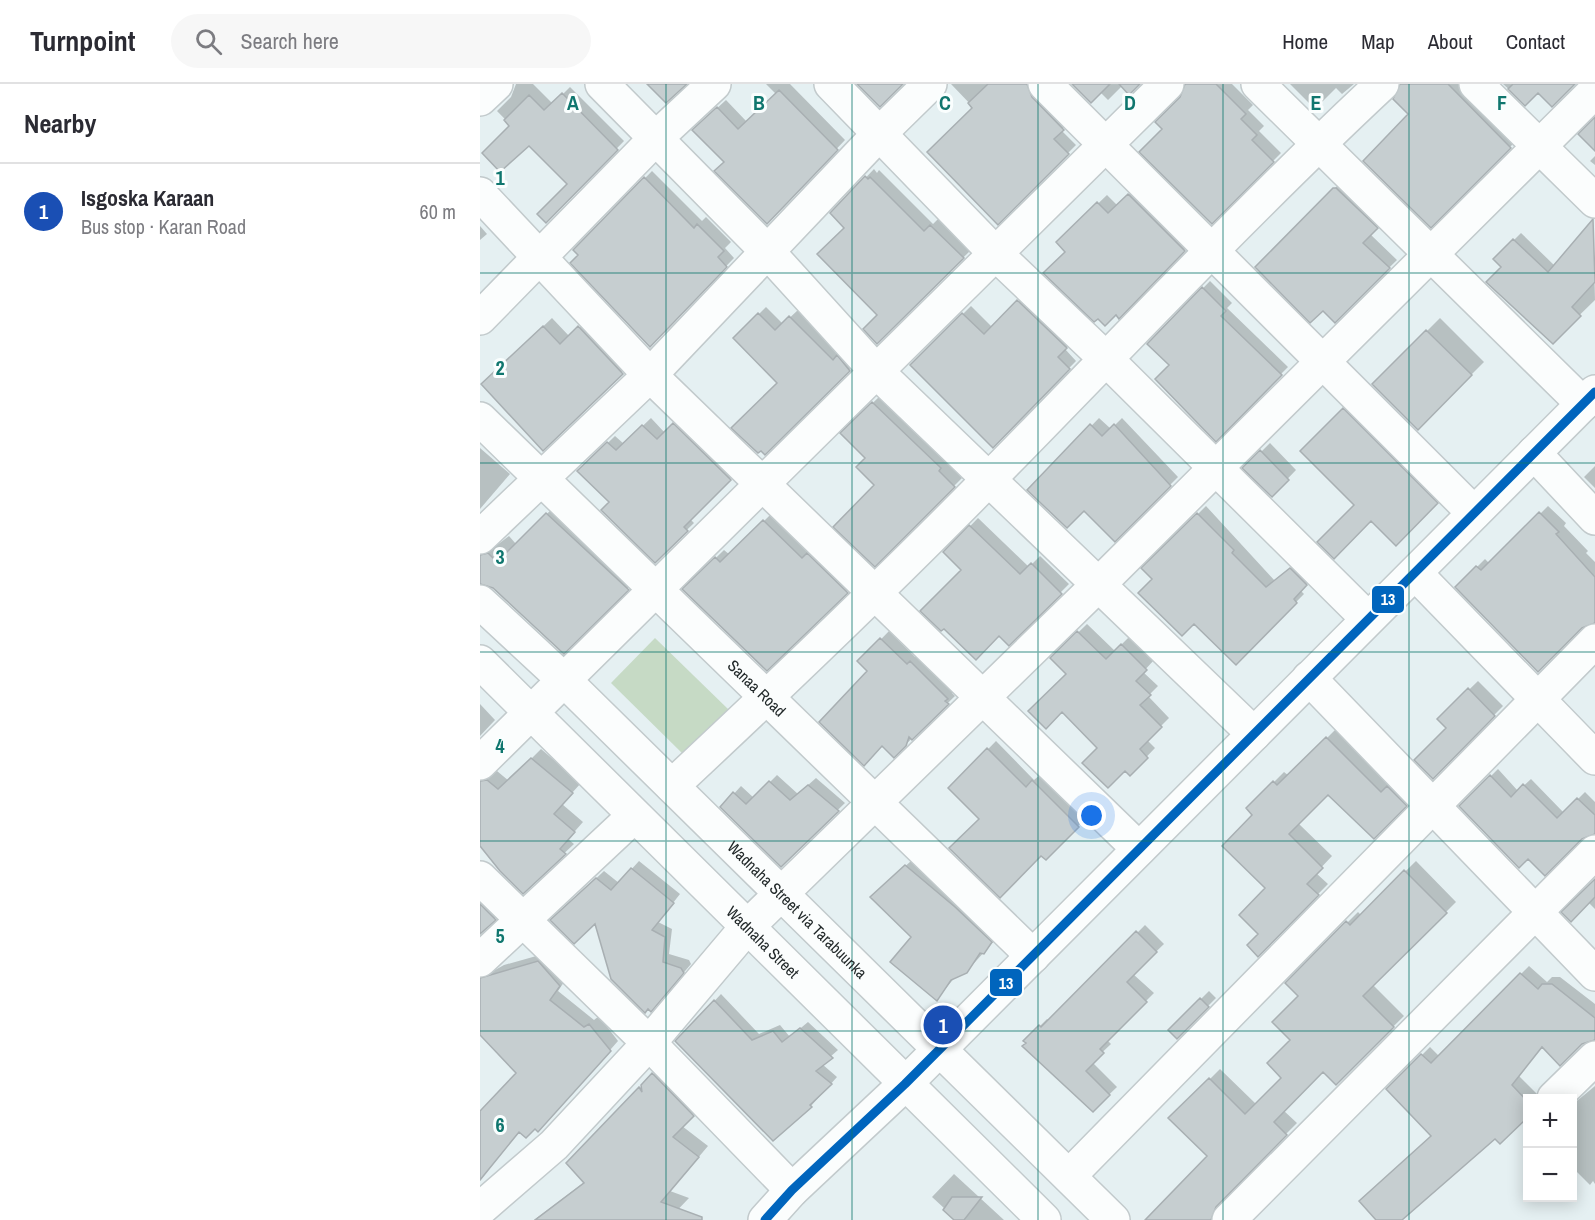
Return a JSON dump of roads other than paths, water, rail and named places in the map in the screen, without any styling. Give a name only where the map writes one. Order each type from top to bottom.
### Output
[{"type":"street","points":[[480,99],[496,84]]},
{"type":"street","points":[[602,84],[767,251],[876,371],[1254,734]]},
{"type":"street","points":[[480,318],[655,139],[714,84]]},
{"type":"street","points":[[831,84],[996,254],[1106,358],[1367,618]]},
{"type":"street","points":[[480,537],[650,375],[878,135],[930,84]]},
{"type":"street","points":[[1045,84],[1474,513]]},
{"type":"street","points":[[480,763],[1167,84]]},
{"type":"street","points":[[765,1220],[792,1190],[905,1084],[1367,618],[1415,573],[1589,398],[1430,254],[1258,84]]},
{"type":"street","points":[[672,786],[767,698],[989,479],[1318,144],[1382,84]]},
{"type":"street","points":[[1476,84],[1595,201]]},
{"type":"street","points":[[480,1209],[554,1145],[649,1043],[747,927],[1098,585],[1595,91]]},
{"type":"street","points":[[480,194],[542,257],[650,375],[1139,849]]},
{"type":"street","name":"Sanaa Road","points":[[480,419],[1033,956]]},
{"type":"street","points":[[1534,453],[1595,518]]},
{"type":"street","points":[[1415,573],[1595,758]]},
{"type":"street","name":"Wadnaha Street via Tarabuunka","points":[[480,602],[564,680],[1113,1220]]},
{"type":"street","points":[[1069,1176],[1595,640]]},
{"type":"street","name":"Wadnaha Street","points":[[480,662],[1044,1220]]},
{"type":"street","points":[[1309,678],[1595,974]]},
{"type":"street","points":[[480,960],[634,816]]},
{"type":"street","points":[[1229,1220],[1595,852]]},
{"type":"street","points":[[480,878],[649,1043],[792,1190]]},
{"type":"street","points":[[1558,1094],[1595,1058]]},
{"type":"place","name":"Isgoska Karaan","points":[[943,1025]]}]
